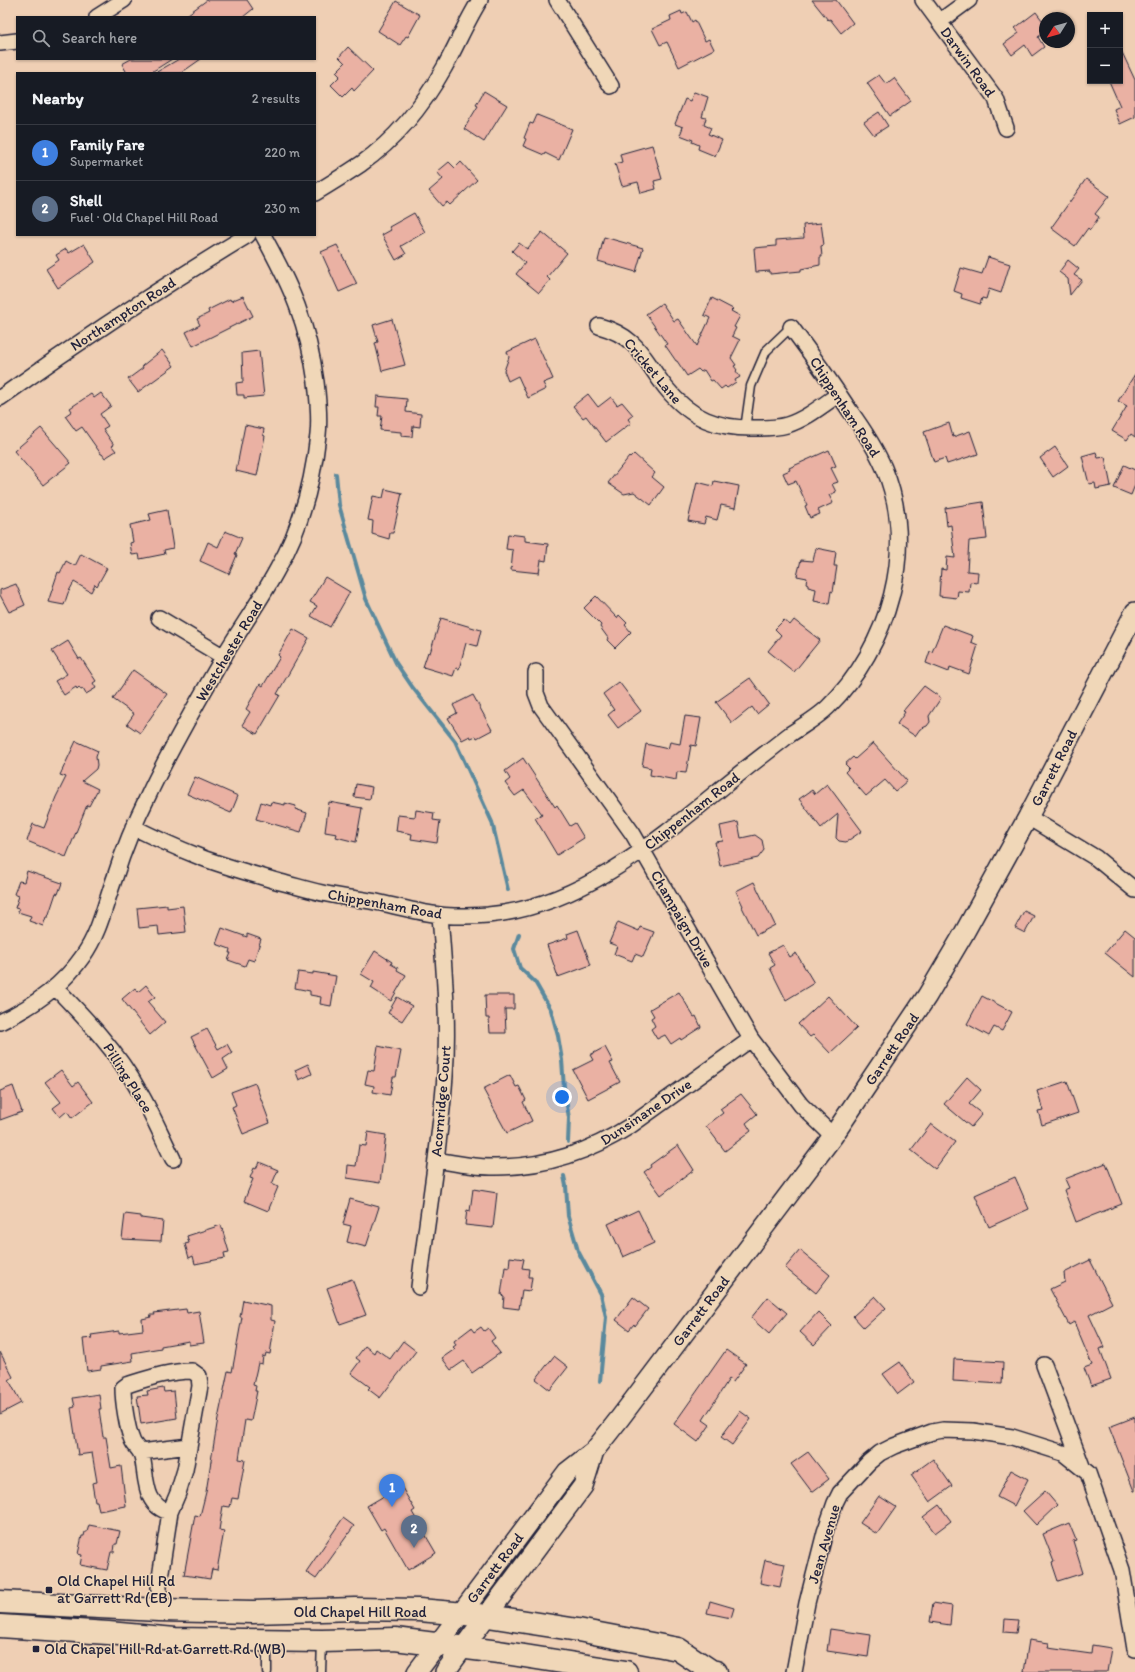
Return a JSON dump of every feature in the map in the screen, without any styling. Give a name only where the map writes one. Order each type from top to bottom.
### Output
[{"type":"main road","name":"Old Chapel Hill Road","points":[[0,1602],[159,1610],[253,1612],[355,1609],[419,1610],[488,1616],[578,1630],[678,1649],[711,1672]]},
{"type":"main road","name":"Old Chapel Hill Road","points":[[0,1626],[108,1632],[175,1639],[322,1641],[395,1639],[563,1661],[626,1672]]},
{"type":"street","points":[[99,16],[124,0]]},
{"type":"street","points":[[316,192],[362,163],[384,145],[404,125],[420,105],[445,67],[462,30],[480,0]]},
{"type":"street","points":[[557,0],[611,86]]},
{"type":"street","name":"Darwin Road","points":[[923,0],[996,99],[1006,128]]},
{"type":"street","points":[[939,22],[969,0]]},
{"type":"street","points":[[0,43],[16,41]]},
{"type":"street","name":"Northampton Road","points":[[0,398],[87,336],[246,236]]},
{"type":"street","name":"Westchester Road","points":[[0,1022],[23,1010],[55,987],[84,955],[96,934],[115,876],[134,827],[149,794],[174,745],[224,657],[278,568],[297,527],[312,475],[318,436],[319,418],[317,394],[312,352],[306,327],[294,294],[264,236]]},
{"type":"street","name":"Cricket Lane","points":[[599,326],[611,329],[628,338],[647,361],[666,388],[683,407],[707,422],[737,429],[765,428],[786,425],[800,419],[839,394]]},
{"type":"street","name":"Chippenham Road","points":[[134,827],[199,857],[231,868],[328,894],[440,915],[485,915],[541,904],[592,881],[642,850],[827,708],[858,671],[888,611],[896,575],[898,536],[895,502],[885,470],[872,443],[791,327]]},
{"type":"street","name":"Garrett Road","points":[[417,1672],[567,1472],[594,1451],[833,1136],[927,996],[967,928],[1028,817],[1135,612]]},
{"type":"street","points":[[160,618],[224,657]]},
{"type":"street","name":"Champaign Drive","points":[[536,672],[536,693],[541,706],[633,834],[750,1040],[801,1105],[833,1136]]},
{"type":"street","points":[[1028,817],[1096,858],[1135,890]]},
{"type":"street","name":"Acornridge Court","points":[[418,1287],[436,1160],[445,1076],[447,1036],[445,969],[440,915]]},
{"type":"street","name":"Pilling Place","points":[[55,987],[103,1038],[121,1062],[140,1091],[173,1159]]},
{"type":"street","name":"Dunsinane Drive","points":[[436,1160],[490,1167],[517,1167],[544,1163],[577,1154],[608,1139],[630,1126],[750,1040]]},
{"type":"street","points":[[1044,1365],[1083,1469]]},
{"type":"street","points":[[159,1610],[161,1565],[170,1512],[180,1488],[200,1386],[199,1376],[192,1371],[174,1371],[151,1377],[123,1388],[132,1441],[141,1452],[148,1491],[158,1508],[170,1512]]},
{"type":"street","name":"Jean Avenue","points":[[794,1672],[807,1604],[825,1532],[835,1503],[849,1482],[880,1453],[894,1446],[932,1432],[943,1430],[973,1431],[1012,1436],[1063,1453],[1088,1473],[1122,1570],[1135,1649]]},
{"type":"street","points":[[141,1452],[189,1446]]},
{"type":"street","name":"Garrett Road","points":[[445,1672],[583,1486],[594,1451]]},
{"type":"lane","points":[[744,428],[751,386],[766,351],[791,327]]},
{"type":"lane","points":[[267,1641],[267,1672]]},
{"type":"lane","points":[[321,1672],[322,1641]]},
{"type":"building","points":[[207,0],[247,0],[253,9],[244,16],[185,16]]},
{"type":"building","points":[[812,0],[836,0],[853,23],[841,33]]},
{"type":"building","points":[[396,1],[420,15],[408,37],[406,36],[400,45],[378,31]]},
{"type":"building","points":[[681,11],[682,14],[687,12],[692,22],[695,20],[705,41],[709,39],[714,49],[679,67],[667,42],[660,45],[652,29],[671,20],[670,16]]},
{"type":"building","points":[[1036,12],[1039,16],[1039,48],[1043,48],[1032,56],[1025,45],[1012,55],[1004,44],[1019,33],[1015,28]]},
{"type":"building","points":[[348,47],[373,71],[354,91],[352,88],[343,97],[331,85],[340,76],[336,72],[345,63],[339,57]]},
{"type":"building","points":[[1123,54],[1135,80],[1135,117],[1120,124],[1114,109],[1120,106],[1110,84],[1123,84]]},
{"type":"building","points":[[129,60],[170,60],[152,72],[126,72],[122,64]]},
{"type":"building","points":[[177,60],[200,60],[182,72],[157,72]]},
{"type":"building","points":[[879,75],[886,84],[894,78],[911,101],[890,116],[867,83]]},
{"type":"building","points":[[484,91],[507,105],[484,142],[464,129],[478,106],[476,105]]},
{"type":"building","points":[[694,92],[708,97],[702,117],[706,118],[704,125],[711,128],[708,134],[722,140],[715,156],[698,149],[699,145],[692,142],[693,140],[680,135],[683,127],[675,124],[685,99],[690,101]]},
{"type":"building","points":[[879,112],[888,126],[874,135],[864,122]]},
{"type":"building","points":[[537,115],[572,129],[559,160],[545,153],[544,155],[523,146],[526,139],[524,138],[530,123],[533,124]]},
{"type":"building","points":[[652,145],[662,179],[654,181],[656,189],[641,193],[638,182],[622,186],[615,164],[622,162],[620,154]]},
{"type":"building","points":[[449,162],[455,168],[461,162],[477,180],[450,205],[447,202],[442,206],[429,191],[443,179],[437,172]]},
{"type":"building","points":[[1086,179],[1109,196],[1095,214],[1099,217],[1090,230],[1088,228],[1075,246],[1051,228]]},
{"type":"building","points":[[414,213],[425,232],[401,246],[406,254],[396,260],[382,235],[391,230],[389,227]]},
{"type":"building","points":[[821,223],[824,245],[821,246],[822,257],[820,257],[820,265],[801,269],[801,271],[770,274],[770,271],[756,272],[754,248],[776,246],[776,240],[804,238],[803,225]]},
{"type":"building","points":[[542,232],[567,253],[547,277],[550,280],[539,293],[516,274],[525,263],[512,251],[519,243],[527,249]]},
{"type":"building","points":[[604,237],[643,248],[636,272],[598,261]]},
{"type":"building","points":[[84,244],[95,262],[58,288],[46,269],[59,260],[56,255],[66,249],[69,253]]},
{"type":"building","points":[[337,245],[357,284],[339,292],[321,252]]},
{"type":"building","points":[[988,257],[1010,264],[1001,293],[989,289],[986,299],[982,298],[980,304],[961,298],[962,294],[954,291],[961,268],[982,274]]},
{"type":"building","points":[[1068,260],[1079,269],[1074,275],[1082,280],[1070,295],[1068,279],[1059,272]]},
{"type":"building","points":[[243,296],[253,316],[193,346],[186,332],[200,325],[197,319],[209,313],[208,310],[230,299],[231,301]]},
{"type":"building","points":[[712,298],[733,309],[731,311],[740,316],[734,327],[736,328],[732,336],[740,340],[731,358],[736,365],[734,366],[740,377],[735,380],[736,382],[727,388],[725,386],[721,389],[713,380],[711,381],[704,370],[701,372],[698,369],[687,376],[665,345],[667,344],[646,314],[662,303],[674,321],[678,319],[697,346],[710,318],[704,315]]},
{"type":"building","points":[[392,319],[405,365],[382,371],[375,343],[378,342],[373,325]]},
{"type":"building","points":[[535,339],[553,379],[543,383],[546,389],[528,398],[518,376],[508,381],[504,371],[509,357],[507,352]]},
{"type":"building","points":[[162,350],[174,366],[138,392],[128,379],[143,368],[142,366]]},
{"type":"building","points":[[259,351],[264,396],[244,398],[244,395],[237,395],[236,383],[243,382],[242,353]]},
{"type":"building","points":[[1135,374],[1135,437],[1131,434],[1127,440],[1112,431],[1127,406],[1118,401]]},
{"type":"building","points":[[101,393],[111,406],[100,414],[108,426],[103,429],[114,445],[112,446],[116,451],[105,458],[82,427],[76,431],[65,416],[72,411],[70,408],[91,394],[94,398]]},
{"type":"building","points":[[588,394],[598,407],[611,397],[617,405],[622,402],[633,415],[628,419],[631,423],[606,442],[586,416],[583,418],[573,406]]},
{"type":"building","points":[[377,396],[407,399],[406,412],[421,414],[420,427],[413,426],[412,437],[401,436],[401,432],[380,430],[382,416],[378,416],[379,407],[376,407]]},
{"type":"building","points":[[949,423],[953,437],[970,431],[978,454],[947,464],[945,458],[934,462],[924,432]]},
{"type":"building","points":[[245,425],[264,429],[263,435],[265,436],[257,476],[236,471]]},
{"type":"building","points":[[41,428],[71,463],[43,485],[14,451]]},
{"type":"building","points":[[1055,447],[1068,466],[1053,477],[1040,458]]},
{"type":"building","points":[[829,450],[836,466],[831,468],[838,482],[832,484],[836,492],[829,495],[833,503],[818,510],[820,514],[810,518],[805,506],[807,505],[796,481],[788,484],[783,473],[790,470],[789,468]]},
{"type":"building","points":[[1096,452],[1098,458],[1105,457],[1111,486],[1096,489],[1095,483],[1089,484],[1082,456]]},
{"type":"building","points":[[634,454],[655,473],[652,477],[664,487],[651,505],[634,492],[624,494],[608,483],[629,457],[630,458]]},
{"type":"building","points":[[1124,465],[1135,470],[1135,485],[1131,495],[1114,488]]},
{"type":"building","points":[[714,481],[739,486],[735,508],[721,505],[717,520],[706,517],[704,524],[688,521],[697,482],[713,486]]},
{"type":"building","points":[[385,489],[402,493],[393,533],[390,533],[389,539],[372,534],[373,521],[368,520],[373,496],[383,498]]},
{"type":"building","points":[[983,502],[987,539],[969,541],[967,571],[978,572],[977,583],[970,582],[969,592],[958,591],[957,598],[939,596],[941,569],[946,570],[947,557],[955,558],[951,525],[947,526],[945,508]]},
{"type":"building","points":[[167,510],[173,548],[164,550],[165,554],[140,559],[139,554],[132,555],[130,543],[133,542],[130,525],[151,520],[149,514]]},
{"type":"building","points":[[225,531],[242,538],[229,574],[200,561],[208,542],[218,547]]},
{"type":"building","points":[[508,534],[525,536],[525,541],[548,544],[546,561],[541,560],[539,573],[511,570],[513,550],[506,549]]},
{"type":"building","points":[[816,548],[836,552],[834,566],[837,566],[833,592],[831,591],[829,604],[814,601],[816,589],[808,587],[808,584],[806,583],[807,578],[797,576],[801,560],[813,561]]},
{"type":"building","points":[[81,554],[107,568],[97,586],[95,584],[91,592],[74,582],[64,605],[48,602],[58,572],[60,573],[66,561],[75,566]]},
{"type":"building","points":[[325,577],[350,592],[330,627],[311,616],[317,606],[310,602]]},
{"type":"building","points":[[16,584],[25,605],[9,612],[0,595],[0,590]]},
{"type":"building","points":[[596,596],[617,618],[619,615],[627,623],[625,625],[631,632],[615,648],[607,640],[608,638],[600,627],[601,625],[584,608]]},
{"type":"building","points":[[441,618],[481,630],[477,646],[466,643],[459,669],[456,668],[453,676],[423,667],[428,652],[430,653]]},
{"type":"building","points":[[784,620],[790,625],[794,620],[820,640],[794,672],[768,651],[781,635],[775,629]]},
{"type":"building","points":[[943,625],[973,636],[971,642],[978,645],[969,674],[950,667],[949,672],[926,663],[930,651],[932,652]]},
{"type":"building","points":[[293,629],[309,638],[277,694],[280,695],[257,734],[242,725],[250,712],[246,709],[260,684],[263,686],[280,657],[278,655]]},
{"type":"building","points":[[68,641],[79,659],[81,658],[96,681],[93,683],[96,688],[86,694],[83,689],[81,690],[79,687],[77,689],[76,687],[64,695],[55,681],[67,674],[52,651]]},
{"type":"building","points":[[133,670],[167,694],[140,733],[127,724],[134,714],[113,699]]},
{"type":"building","points":[[750,678],[769,704],[757,714],[752,707],[732,723],[716,702]]},
{"type":"building","points":[[619,682],[641,711],[618,728],[608,715],[614,710],[603,694]]},
{"type":"building","points":[[924,686],[941,698],[929,716],[930,722],[927,726],[920,729],[915,736],[897,724],[905,712],[903,711]]},
{"type":"building","points":[[473,695],[492,730],[477,738],[476,736],[471,738],[470,736],[462,740],[448,718],[457,713],[453,705]]},
{"type":"building","points":[[685,716],[701,718],[696,746],[691,745],[686,773],[677,772],[676,780],[650,775],[651,768],[642,766],[646,744],[668,749],[670,742],[680,744]]},
{"type":"building","points":[[76,741],[98,751],[96,757],[96,769],[82,781],[98,789],[89,806],[87,805],[66,857],[27,841],[33,824],[44,828],[56,797],[66,777],[60,775]]},
{"type":"building","points":[[873,743],[907,781],[895,791],[885,780],[866,796],[845,772],[849,768],[845,764],[853,757],[855,759]]},
{"type":"building","points":[[523,758],[555,807],[557,805],[570,826],[575,823],[584,838],[557,855],[535,818],[542,814],[524,790],[515,796],[505,783],[510,779],[505,771]]},
{"type":"building","points":[[195,777],[238,796],[231,813],[187,794]]},
{"type":"building","points":[[356,784],[372,787],[370,799],[354,797]]},
{"type":"building","points":[[827,784],[862,831],[846,842],[839,841],[836,838],[838,814],[821,828],[799,799],[812,790],[815,794]]},
{"type":"building","points":[[261,802],[270,805],[271,802],[285,805],[285,803],[296,806],[295,809],[307,813],[301,832],[256,819]]},
{"type":"building","points":[[329,802],[362,808],[356,842],[336,837],[337,834],[325,832]]},
{"type":"building","points":[[416,810],[434,813],[433,820],[440,821],[437,843],[411,839],[412,834],[396,831],[398,815],[415,817]]},
{"type":"building","points":[[738,822],[741,838],[755,835],[762,840],[764,850],[758,858],[720,866],[715,842],[723,841],[720,826]]},
{"type":"building","points":[[27,871],[62,883],[58,894],[56,893],[48,917],[46,917],[43,926],[29,921],[31,916],[18,912],[19,909],[15,908],[19,896],[14,894],[19,881],[24,882]]},
{"type":"building","points":[[754,882],[775,925],[756,935],[736,891]]},
{"type":"building","points":[[167,905],[167,908],[183,906],[186,932],[159,935],[158,926],[139,928],[137,908]]},
{"type":"building","points":[[1024,911],[1034,916],[1025,933],[1015,928]]},
{"type":"building","points":[[618,922],[639,931],[640,927],[654,932],[643,957],[635,954],[632,961],[614,954],[617,946],[609,943]]},
{"type":"building","points":[[222,928],[247,937],[247,934],[261,939],[254,961],[248,959],[245,966],[228,960],[231,953],[229,953],[230,949],[216,944]]},
{"type":"building","points":[[1125,929],[1135,937],[1135,977],[1105,953]]},
{"type":"building","points":[[578,930],[591,965],[558,977],[547,945],[568,938],[567,934]]},
{"type":"building","points":[[783,945],[790,957],[796,953],[814,983],[786,1000],[770,968],[775,965],[768,953]]},
{"type":"building","points":[[375,951],[392,962],[391,964],[398,968],[397,970],[406,975],[391,1001],[371,988],[374,982],[361,974]]},
{"type":"building","points":[[298,972],[313,974],[313,972],[336,976],[331,1006],[320,1004],[321,997],[310,995],[310,991],[295,988]]},
{"type":"building","points":[[146,985],[155,997],[148,1002],[165,1022],[150,1035],[122,999],[135,988],[138,992]]},
{"type":"building","points":[[679,992],[694,1017],[696,1016],[701,1027],[681,1040],[680,1038],[671,1044],[665,1035],[657,1039],[651,1029],[655,1026],[651,1018],[654,1016],[650,1009]]},
{"type":"building","points":[[485,995],[514,995],[514,1009],[505,1009],[506,1033],[490,1033],[489,1018],[486,1018]]},
{"type":"building","points":[[828,996],[857,1028],[830,1053],[813,1035],[810,1037],[798,1024]]},
{"type":"building","points":[[982,996],[1012,1012],[1002,1031],[994,1027],[989,1036],[967,1024]]},
{"type":"building","points":[[397,997],[412,1006],[402,1021],[388,1013]]},
{"type":"building","points":[[207,1029],[218,1049],[227,1044],[232,1053],[223,1059],[228,1069],[213,1078],[191,1037]]},
{"type":"building","points":[[378,1046],[401,1051],[396,1077],[393,1077],[390,1095],[373,1092],[374,1086],[365,1084],[368,1070],[374,1071]]},
{"type":"building","points":[[605,1047],[613,1062],[610,1063],[620,1082],[588,1099],[573,1070],[593,1060],[590,1055]]},
{"type":"building","points":[[308,1064],[312,1074],[299,1080],[295,1070]]},
{"type":"building","points":[[61,1070],[73,1086],[78,1082],[93,1102],[72,1118],[67,1111],[60,1117],[53,1108],[61,1102],[45,1082]]},
{"type":"building","points":[[510,1075],[516,1087],[519,1086],[526,1100],[523,1102],[532,1121],[507,1133],[483,1089]]},
{"type":"building","points":[[967,1077],[981,1090],[969,1104],[982,1114],[971,1127],[944,1104]]},
{"type":"building","points":[[1067,1081],[1078,1113],[1042,1125],[1038,1111],[1043,1110],[1037,1091]]},
{"type":"building","points":[[255,1083],[270,1123],[243,1134],[232,1107],[236,1105],[231,1092]]},
{"type":"building","points":[[13,1086],[22,1112],[0,1120],[0,1091]]},
{"type":"building","points":[[741,1094],[757,1114],[746,1123],[751,1131],[725,1151],[706,1126],[723,1113],[720,1109]]},
{"type":"building","points":[[931,1124],[955,1142],[935,1169],[911,1150]]},
{"type":"building","points":[[368,1132],[386,1135],[380,1183],[347,1178],[348,1165],[356,1166],[359,1145],[366,1146]]},
{"type":"building","points":[[678,1145],[694,1170],[661,1195],[644,1172],[651,1167],[650,1165]]},
{"type":"building","points":[[259,1162],[278,1170],[272,1184],[278,1187],[268,1211],[244,1201],[253,1179],[250,1178],[254,1168],[256,1169]]},
{"type":"building","points":[[1106,1163],[1122,1204],[1076,1222],[1064,1190],[1069,1188],[1065,1179]]},
{"type":"building","points":[[1015,1177],[1029,1209],[989,1227],[975,1195]]},
{"type":"building","points":[[473,1189],[497,1193],[493,1228],[465,1225],[467,1210],[470,1211]]},
{"type":"building","points":[[350,1199],[379,1207],[366,1247],[347,1242],[351,1226],[343,1224]]},
{"type":"building","points":[[638,1210],[654,1243],[623,1257],[608,1224]]},
{"type":"building","points":[[125,1214],[163,1221],[161,1241],[122,1239]]},
{"type":"building","points":[[221,1225],[229,1252],[224,1253],[225,1258],[195,1264],[193,1256],[189,1258],[185,1244],[189,1243],[187,1236]]},
{"type":"building","points":[[800,1250],[830,1275],[816,1293],[785,1268]]},
{"type":"building","points":[[510,1257],[524,1259],[522,1268],[529,1269],[528,1277],[532,1277],[530,1291],[522,1290],[519,1309],[503,1307],[504,1296],[501,1295],[505,1267],[509,1268]]},
{"type":"building","points":[[1090,1260],[1112,1303],[1089,1315],[1104,1347],[1100,1349],[1111,1379],[1091,1386],[1084,1368],[1092,1365],[1074,1322],[1069,1325],[1050,1289],[1065,1282],[1064,1273]]},
{"type":"building","points":[[352,1279],[366,1315],[340,1324],[327,1288]]},
{"type":"building","points":[[875,1296],[886,1308],[864,1328],[853,1316]]},
{"type":"building","points":[[633,1297],[648,1309],[635,1326],[634,1324],[629,1330],[616,1320]]},
{"type":"building","points":[[768,1297],[787,1313],[769,1334],[751,1318]]},
{"type":"building","points":[[243,1300],[271,1306],[271,1320],[275,1321],[270,1354],[266,1353],[265,1357],[263,1356],[262,1364],[258,1363],[253,1385],[256,1386],[255,1391],[257,1391],[251,1421],[245,1420],[239,1459],[245,1460],[238,1499],[232,1498],[230,1507],[223,1506],[219,1530],[224,1531],[217,1570],[212,1569],[210,1579],[184,1575],[195,1515],[200,1516],[206,1492],[217,1424],[228,1371],[232,1372],[242,1317],[240,1317]]},
{"type":"building","points":[[186,1309],[187,1313],[199,1311],[204,1343],[189,1345],[189,1341],[161,1346],[161,1348],[132,1353],[133,1361],[101,1366],[101,1369],[87,1371],[83,1339],[92,1338],[91,1335],[119,1331],[119,1333],[143,1330],[142,1319],[151,1317],[150,1315],[155,1315],[154,1313]]},
{"type":"building","points":[[818,1312],[832,1326],[814,1345],[800,1332]]},
{"type":"building","points":[[481,1327],[484,1331],[488,1328],[495,1338],[491,1341],[500,1353],[472,1373],[464,1361],[451,1370],[442,1358],[455,1349],[453,1347],[456,1345],[454,1341],[471,1328],[474,1332]]},
{"type":"building","points":[[403,1341],[416,1351],[380,1398],[368,1389],[370,1387],[351,1373],[360,1361],[356,1358],[365,1346],[374,1353],[376,1349],[390,1359]]},
{"type":"building","points":[[726,1350],[746,1364],[733,1382],[729,1379],[703,1420],[710,1425],[698,1442],[674,1424]]},
{"type":"building","points":[[0,1352],[13,1377],[9,1380],[21,1403],[0,1414]]},
{"type":"building","points":[[554,1356],[568,1367],[550,1390],[536,1379]]},
{"type":"building","points":[[954,1359],[1003,1362],[1002,1384],[953,1381]]},
{"type":"building","points":[[900,1362],[914,1382],[898,1394],[883,1374]]},
{"type":"building","points":[[163,1388],[164,1392],[174,1391],[177,1418],[141,1424],[137,1396],[148,1395],[147,1391]]},
{"type":"building","points":[[99,1394],[101,1409],[99,1409],[103,1437],[106,1437],[111,1468],[121,1466],[126,1506],[99,1511],[97,1501],[95,1501],[92,1483],[97,1482],[92,1453],[78,1455],[71,1408],[75,1407],[73,1398]]},
{"type":"building","points":[[740,1411],[751,1419],[732,1445],[721,1437]]},
{"type":"building","points":[[1135,1417],[1135,1491],[1134,1491],[1109,1427]]},
{"type":"building","points":[[808,1452],[829,1479],[812,1492],[791,1464]]},
{"type":"building","points":[[933,1459],[952,1486],[930,1502],[911,1475]]},
{"type":"building","points":[[1011,1470],[1028,1479],[1014,1506],[997,1497]]},
{"type":"building","points":[[401,1486],[415,1510],[412,1512],[436,1553],[408,1570],[384,1528],[381,1530],[367,1506]]},
{"type":"building","points":[[1045,1491],[1057,1505],[1036,1525],[1023,1511]]},
{"type":"building","points":[[879,1496],[896,1507],[877,1534],[860,1523]]},
{"type":"building","points":[[939,1505],[951,1521],[935,1533],[923,1517]]},
{"type":"building","points":[[343,1518],[354,1526],[316,1579],[306,1572]]},
{"type":"building","points":[[1069,1523],[1076,1540],[1073,1541],[1083,1573],[1058,1581],[1052,1563],[1054,1562],[1043,1534]]},
{"type":"building","points":[[89,1525],[120,1531],[117,1544],[115,1544],[114,1552],[111,1552],[107,1570],[80,1565],[82,1555],[78,1554],[82,1536],[84,1536],[85,1532],[87,1532]]},
{"type":"building","points":[[765,1560],[785,1564],[780,1587],[760,1583]]},
{"type":"building","points":[[710,1601],[734,1608],[731,1618],[707,1613]]},
{"type":"building","points":[[933,1603],[952,1606],[950,1625],[930,1622]]},
{"type":"building","points":[[1005,1619],[1018,1620],[1016,1633],[1004,1632]]},
{"type":"building","points":[[830,1629],[871,1635],[868,1657],[827,1651]]},
{"type":"building","points":[[1029,1640],[1049,1643],[1048,1648],[1091,1654],[1092,1645],[1111,1648],[1107,1672],[1024,1672]]},
{"type":"waterway","points":[[336,474],[339,505],[366,599],[396,663],[413,688],[455,741],[492,822],[508,890]]},
{"type":"waterway","points":[[519,934],[514,949],[520,968],[535,982],[551,1010],[558,1036],[569,1118],[568,1142]]},
{"type":"waterway","points":[[564,1176],[568,1216],[578,1251],[601,1294],[606,1317],[600,1381]]},
{"type":"place","name":"Family Fare","points":[[392,1507]]},
{"type":"place","name":"Shell","points":[[414,1548]]},
{"type":"place","name":"Old Chapel Hill Rd at Garrett Rd (EB)","points":[[49,1590]]},
{"type":"place","name":"Old Chapel Hill Rd at Garrett Rd (WB)","points":[[36,1649]]}]
